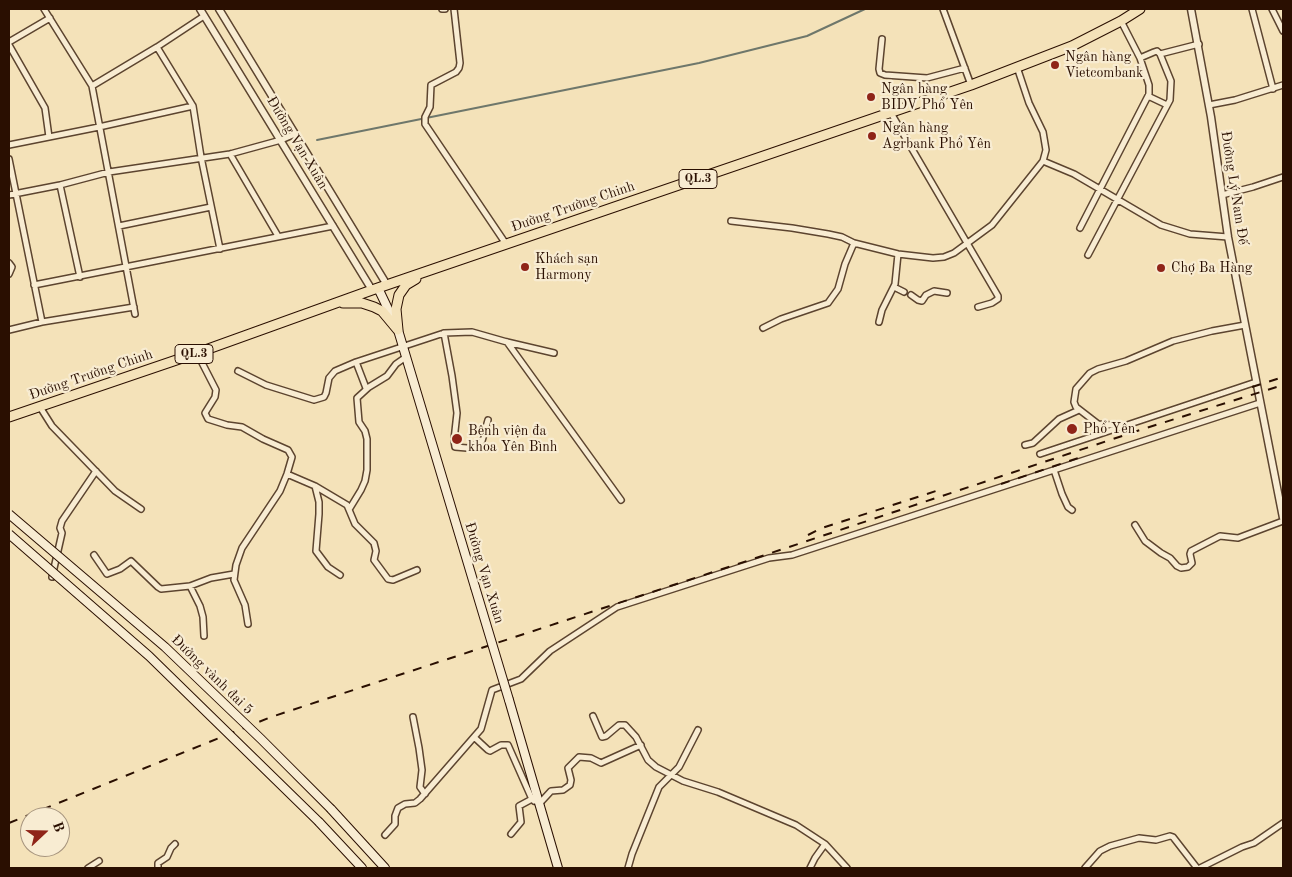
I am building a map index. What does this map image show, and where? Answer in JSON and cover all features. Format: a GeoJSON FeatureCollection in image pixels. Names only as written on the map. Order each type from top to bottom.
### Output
{"type":"FeatureCollection","features":[{"type":"Feature","properties":{"kind":"highway","name":"Đường Trường Chinh"},"geometry":{"type":"LineString","coordinates":[[9,417],[197,353],[379,287],[971,86],[1017,66],[1072,46],[1140,9]]}},
{"type":"Feature","properties":{"kind":"highway"},"geometry":{"type":"LineString","coordinates":[[398,330],[396,309],[401,291],[412,281],[435,269]]}},
{"type":"Feature","properties":{"kind":"highway"},"geometry":{"type":"LineString","coordinates":[[335,303],[362,303],[374,307],[388,317],[398,330]]}},
{"type":"Feature","properties":{"kind":"main road","name":"Đường Vạn Xuân"},"geometry":{"type":"LineString","coordinates":[[379,287],[398,330],[509,700],[535,801],[558,868]]}},
{"type":"Feature","properties":{"kind":"main road","name":"Đường vành đai 5"},"geometry":{"type":"LineString","coordinates":[[9,514],[165,647],[331,809],[385,868]]}},
{"type":"Feature","properties":{"kind":"main road"},"geometry":{"type":"LineString","coordinates":[[9,534],[149,656],[319,822],[362,868]]}},
{"type":"Feature","properties":{"kind":"street"},"geometry":{"type":"LineString","coordinates":[[44,9],[92,86],[135,314]]}},
{"type":"Feature","properties":{"kind":"street","name":"Đường Vạn Xuân"},"geometry":{"type":"LineString","coordinates":[[200,9],[333,226],[379,287]]}},
{"type":"Feature","properties":{"kind":"street","name":"Đường Vạn Xuân"},"geometry":{"type":"LineString","coordinates":[[219,9],[295,134],[379,287]]}},
{"type":"Feature","properties":{"kind":"street"},"geometry":{"type":"LineString","coordinates":[[454,9],[460,62],[459,68],[456,72],[434,82],[431,86],[430,107],[425,119],[426,127],[506,244]]}},
{"type":"Feature","properties":{"kind":"street"},"geometry":{"type":"LineString","coordinates":[[944,9],[971,86]]}},
{"type":"Feature","properties":{"kind":"street","name":"Đường Lý Nam Đế"},"geometry":{"type":"LineString","coordinates":[[1191,9],[1209,105],[1228,237],[1260,403],[1280,485],[1283,519]]}},
{"type":"Feature","properties":{"kind":"street"},"geometry":{"type":"LineString","coordinates":[[1252,9],[1273,89]]}},
{"type":"Feature","properties":{"kind":"street"},"geometry":{"type":"LineString","coordinates":[[1272,9],[1283,31]]}},
{"type":"Feature","properties":{"kind":"street"},"geometry":{"type":"LineString","coordinates":[[92,86],[204,16]]}},
{"type":"Feature","properties":{"kind":"street"},"geometry":{"type":"LineString","coordinates":[[49,137],[45,108],[9,43],[50,18]]}},
{"type":"Feature","properties":{"kind":"street"},"geometry":{"type":"LineString","coordinates":[[1080,228],[1148,96],[1149,85],[1140,58],[1121,21]]}},
{"type":"Feature","properties":{"kind":"street"},"geometry":{"type":"LineString","coordinates":[[882,39],[879,69],[880,73],[885,75],[927,78],[965,68]]}},
{"type":"Feature","properties":{"kind":"street"},"geometry":{"type":"LineString","coordinates":[[1160,54],[1198,44]]}},
{"type":"Feature","properties":{"kind":"street"},"geometry":{"type":"LineString","coordinates":[[157,47],[193,106],[201,157],[220,249]]}},
{"type":"Feature","properties":{"kind":"street"},"geometry":{"type":"LineString","coordinates":[[1088,255],[1167,106],[1171,91],[1170,81],[1158,51],[1140,58]]}},
{"type":"Feature","properties":{"kind":"street"},"geometry":{"type":"LineString","coordinates":[[731,221],[819,232],[898,254],[933,258],[944,257],[954,253],[992,225],[1043,161],[1046,150],[1043,132],[1029,103],[1017,66]]}},
{"type":"Feature","properties":{"kind":"street"},"geometry":{"type":"LineString","coordinates":[[1209,105],[1235,100],[1283,85]]}},
{"type":"Feature","properties":{"kind":"street"},"geometry":{"type":"LineString","coordinates":[[1148,96],[1167,106]]}},
{"type":"Feature","properties":{"kind":"street"},"geometry":{"type":"LineString","coordinates":[[9,145],[193,106]]}},
{"type":"Feature","properties":{"kind":"street"},"geometry":{"type":"LineString","coordinates":[[891,113],[998,296],[998,299],[992,303],[978,307]]}},
{"type":"Feature","properties":{"kind":"street"},"geometry":{"type":"LineString","coordinates":[[12,194],[60,185],[109,172],[230,154],[295,134]]}},
{"type":"Feature","properties":{"kind":"street"},"geometry":{"type":"LineString","coordinates":[[230,154],[278,236]]}},
{"type":"Feature","properties":{"kind":"street"},"geometry":{"type":"LineString","coordinates":[[9,159],[12,194],[42,322]]}},
{"type":"Feature","properties":{"kind":"street"},"geometry":{"type":"LineString","coordinates":[[1043,161],[1074,174],[1161,225],[1190,234],[1228,237]]}},
{"type":"Feature","properties":{"kind":"street"},"geometry":{"type":"LineString","coordinates":[[1222,195],[1283,177]]}},
{"type":"Feature","properties":{"kind":"street"},"geometry":{"type":"LineString","coordinates":[[60,185],[80,276]]}},
{"type":"Feature","properties":{"kind":"street"},"geometry":{"type":"LineString","coordinates":[[119,226],[211,207]]}},
{"type":"Feature","properties":{"kind":"street"},"geometry":{"type":"LineString","coordinates":[[34,285],[333,226]]}},
{"type":"Feature","properties":{"kind":"street"},"geometry":{"type":"LineString","coordinates":[[764,328],[828,303],[838,289],[845,264],[854,243]]}},
{"type":"Feature","properties":{"kind":"street"},"geometry":{"type":"LineString","coordinates":[[879,322],[882,310],[894,287],[898,254]]}},
{"type":"Feature","properties":{"kind":"street"},"geometry":{"type":"LineString","coordinates":[[9,263],[12,267],[9,274]]}},
{"type":"Feature","properties":{"kind":"street"},"geometry":{"type":"LineString","coordinates":[[894,287],[904,292]]}},
{"type":"Feature","properties":{"kind":"street"},"geometry":{"type":"LineString","coordinates":[[910,296],[922,301],[926,295],[934,290],[947,293]]}},
{"type":"Feature","properties":{"kind":"street"},"geometry":{"type":"LineString","coordinates":[[9,330],[42,322],[134,308]]}},
{"type":"Feature","properties":{"kind":"street"},"geometry":{"type":"LineString","coordinates":[[1124,426],[1098,424],[1076,407],[1074,402],[1076,389],[1090,373],[1098,368],[1126,361],[1173,341],[1245,325]]}},
{"type":"Feature","properties":{"kind":"street"},"geometry":{"type":"LineString","coordinates":[[238,371],[266,385],[314,400],[324,397],[331,374],[356,362],[444,333],[472,332],[554,353]]}},
{"type":"Feature","properties":{"kind":"street"},"geometry":{"type":"LineString","coordinates":[[444,333],[457,413],[455,447],[467,448],[482,441],[488,420]]}},
{"type":"Feature","properties":{"kind":"street"},"geometry":{"type":"LineString","coordinates":[[508,342],[621,500]]}},
{"type":"Feature","properties":{"kind":"street"},"geometry":{"type":"LineString","coordinates":[[197,353],[216,390],[215,397],[206,410],[206,416],[214,421],[242,427],[288,450],[292,457],[280,490],[242,548],[234,574],[234,580],[245,605],[248,624]]}},
{"type":"Feature","properties":{"kind":"street"},"geometry":{"type":"LineString","coordinates":[[350,508],[362,490],[365,481],[367,439],[365,431],[359,422],[358,398],[366,388],[388,376],[396,364],[406,357]]}},
{"type":"Feature","properties":{"kind":"street"},"geometry":{"type":"LineString","coordinates":[[356,362],[366,388]]}},
{"type":"Feature","properties":{"kind":"street"},"geometry":{"type":"LineString","coordinates":[[1040,454],[1256,382]]}},
{"type":"Feature","properties":{"kind":"street"},"geometry":{"type":"LineString","coordinates":[[384,836],[395,824],[398,808],[418,801],[474,737],[483,724],[492,690],[521,679],[550,651],[618,607],[769,558],[792,555],[1260,403]]}},
{"type":"Feature","properties":{"kind":"street"},"geometry":{"type":"LineString","coordinates":[[40,407],[52,426],[115,491],[141,509]]}},
{"type":"Feature","properties":{"kind":"street"},"geometry":{"type":"LineString","coordinates":[[1025,444],[1033,443],[1059,419],[1079,410]]}},
{"type":"Feature","properties":{"kind":"street"},"geometry":{"type":"LineString","coordinates":[[1054,470],[1068,507],[1072,510]]}},
{"type":"Feature","properties":{"kind":"street"},"geometry":{"type":"LineString","coordinates":[[52,577],[62,533],[60,528],[62,521],[96,471]]}},
{"type":"Feature","properties":{"kind":"street"},"geometry":{"type":"LineString","coordinates":[[287,474],[316,486],[350,508],[355,524],[376,548],[374,560],[388,579],[393,580],[417,570]]}},
{"type":"Feature","properties":{"kind":"street"},"geometry":{"type":"LineString","coordinates":[[316,486],[319,502],[316,551],[328,567],[340,576]]}},
{"type":"Feature","properties":{"kind":"street"},"geometry":{"type":"LineString","coordinates":[[1135,525],[1146,541],[1181,568],[1188,567],[1192,563],[1191,551],[1220,536],[1238,538],[1283,519]]}},
{"type":"Feature","properties":{"kind":"street"},"geometry":{"type":"LineString","coordinates":[[94,554],[107,574],[120,569],[131,561],[158,587],[164,589],[190,586],[211,578],[234,574]]}},
{"type":"Feature","properties":{"kind":"street"},"geometry":{"type":"LineString","coordinates":[[190,586],[200,606],[203,617],[204,636]]}},
{"type":"Feature","properties":{"kind":"street"},"geometry":{"type":"LineString","coordinates":[[593,716],[602,737],[623,724],[636,737],[652,764],[671,775],[796,825],[825,844],[847,868]]}},
{"type":"Feature","properties":{"kind":"street"},"geometry":{"type":"LineString","coordinates":[[413,717],[420,748],[422,770],[420,787],[425,794]]}},
{"type":"Feature","properties":{"kind":"street"},"geometry":{"type":"LineString","coordinates":[[628,868],[659,788],[679,767],[698,730]]}},
{"type":"Feature","properties":{"kind":"street"},"geometry":{"type":"LineString","coordinates":[[474,737],[490,751],[506,744],[508,745],[535,801]]}},
{"type":"Feature","properties":{"kind":"street"},"geometry":{"type":"LineString","coordinates":[[511,834],[520,822],[519,806],[535,801],[551,791],[563,790],[570,785],[572,780],[568,768],[579,757],[591,758],[601,763],[641,745]]}},
{"type":"Feature","properties":{"kind":"street"},"geometry":{"type":"LineString","coordinates":[[1084,868],[1100,851],[1110,846],[1139,838],[1156,840],[1170,836],[1173,837],[1199,868],[1242,847],[1254,844],[1283,823]]}},
{"type":"Feature","properties":{"kind":"street"},"geometry":{"type":"LineString","coordinates":[[158,868],[158,862],[167,857],[170,848],[174,844]]}},
{"type":"Feature","properties":{"kind":"street"},"geometry":{"type":"LineString","coordinates":[[810,868],[825,844]]}},
{"type":"Feature","properties":{"kind":"street"},"geometry":{"type":"LineString","coordinates":[[88,868],[99,861]]}},
{"type":"Feature","properties":{"kind":"waterway"},"geometry":{"type":"LineString","coordinates":[[317,140],[699,63],[807,36],[865,9]]}},
{"type":"Feature","properties":{"kind":"railway"},"geometry":{"type":"LineString","coordinates":[[1252,387],[1283,377]]}},
{"type":"Feature","properties":{"kind":"railway"},"geometry":{"type":"LineString","coordinates":[[9,823],[271,717],[1143,429],[1283,385]]}},
{"type":"Feature","properties":{"kind":"railway"},"geometry":{"type":"LineString","coordinates":[[1001,484],[1081,457]]}},
{"type":"Feature","properties":{"kind":"railway"},"geometry":{"type":"LineString","coordinates":[[808,535],[822,528],[936,491]]}},
{"type":"Feature","properties":{"kind":"place","name":"Ngân hàng Vietcombank"},"geometry":{"type":"Point","coordinates":[1055,65]}},
{"type":"Feature","properties":{"kind":"place","name":"Ngân hàng BIDV Phổ Yên"},"geometry":{"type":"Point","coordinates":[871,97]}},
{"type":"Feature","properties":{"kind":"place","name":"Ngân hàng Agrbank Phổ Yên"},"geometry":{"type":"Point","coordinates":[872,136]}},
{"type":"Feature","properties":{"kind":"place","name":"Khách sạn Harmony"},"geometry":{"type":"Point","coordinates":[525,267]}},
{"type":"Feature","properties":{"kind":"place","name":"Chợ Ba Hàng"},"geometry":{"type":"Point","coordinates":[1161,268]}},
{"type":"Feature","properties":{"kind":"place","name":"Phổ Yên"},"geometry":{"type":"Point","coordinates":[1072,429]}},
{"type":"Feature","properties":{"kind":"place","name":"Bệnh viện đa khoa Yên Bình"},"geometry":{"type":"Point","coordinates":[457,439]}}]}
